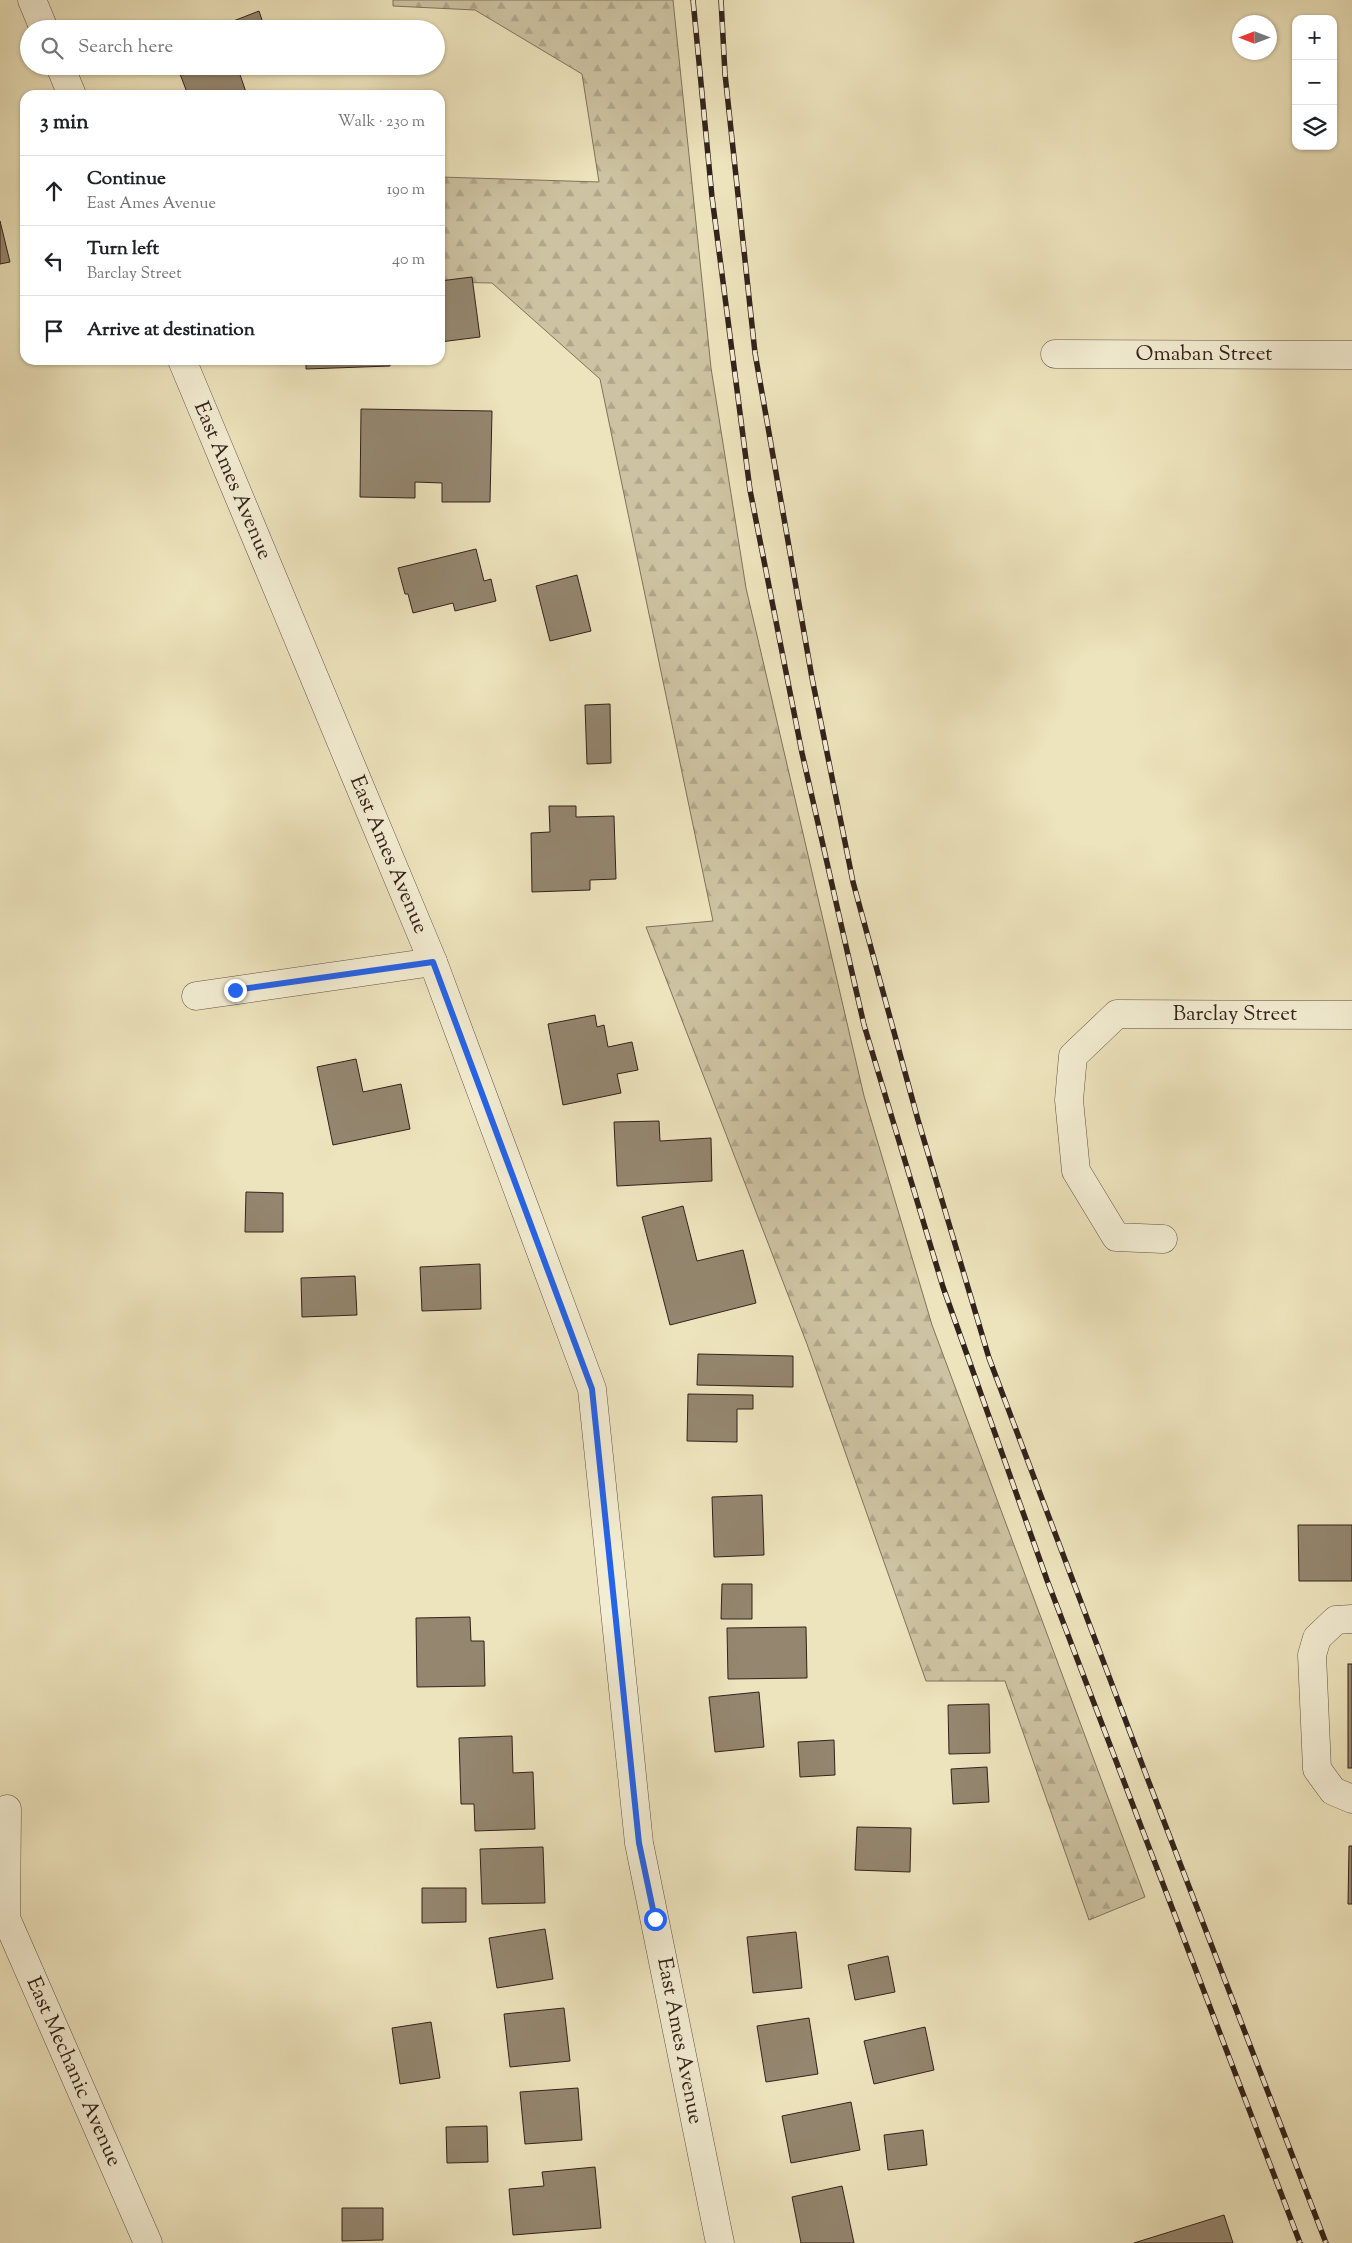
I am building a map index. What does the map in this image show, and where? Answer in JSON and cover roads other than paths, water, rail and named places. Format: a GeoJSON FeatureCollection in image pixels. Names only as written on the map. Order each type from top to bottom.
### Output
{"type":"FeatureCollection","features":[{"type":"Feature","properties":{"kind":"street"},"geometry":{"type":"LineString","coordinates":[[32,0],[40,20]]}},
{"type":"Feature","properties":{"kind":"street"},"geometry":{"type":"LineString","coordinates":[[64,75],[70,90]]}},
{"type":"Feature","properties":{"kind":"street","name":"Omaban Street"},"geometry":{"type":"LineString","coordinates":[[1055,354],[1352,355]]}},
{"type":"Feature","properties":{"kind":"street","name":"East Ames Avenue"},"geometry":{"type":"LineString","coordinates":[[184,365],[433,962],[592,1389],[639,1843],[720,2243]]}},
{"type":"Feature","properties":{"kind":"street"},"geometry":{"type":"LineString","coordinates":[[196,996],[433,962]]}},
{"type":"Feature","properties":{"kind":"street","name":"Barclay Street"},"geometry":{"type":"LineString","coordinates":[[1163,1239],[1116,1237],[1076,1171],[1069,1100],[1073,1056],[1118,1014],[1352,1016]]}},
{"type":"Feature","properties":{"kind":"street"},"geometry":{"type":"LineString","coordinates":[[1352,1619],[1336,1620],[1317,1638],[1312,1655],[1317,1770],[1333,1791],[1352,1799]]}},
{"type":"Feature","properties":{"kind":"street","name":"East Mechanic Avenue"},"geometry":{"type":"LineString","coordinates":[[7,1809],[6,1918],[148,2243]]}},
{"type":"Feature","properties":{"kind":"railway"},"geometry":{"type":"LineString","coordinates":[[693,0],[712,197],[750,490],[802,753],[864,1025],[943,1287],[1047,1580],[1300,2243]]}},
{"type":"Feature","properties":{"kind":"railway"},"geometry":{"type":"LineString","coordinates":[[721,0],[725,74],[755,353],[812,678],[853,882],[918,1120],[989,1358],[1148,1780],[1326,2243]]}}]}
